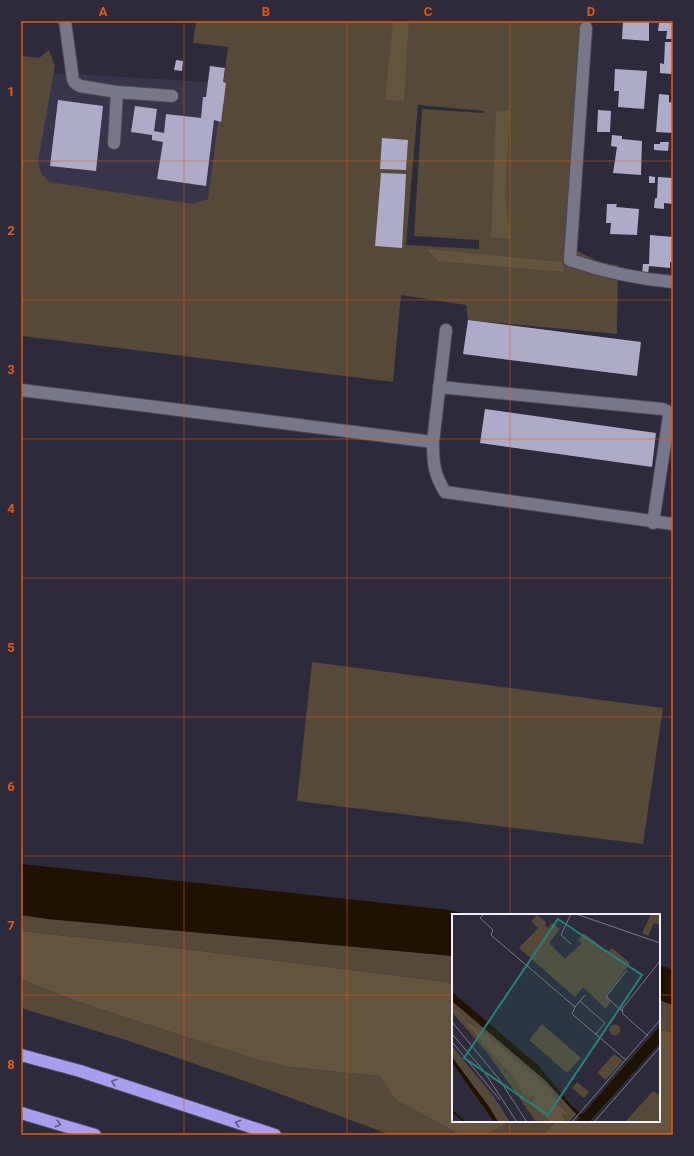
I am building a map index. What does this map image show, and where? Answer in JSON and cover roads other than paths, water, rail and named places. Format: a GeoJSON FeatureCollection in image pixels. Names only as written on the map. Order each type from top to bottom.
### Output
{"type":"FeatureCollection","features":[{"type":"Feature","properties":{"kind":"highway"},"geometry":{"type":"LineString","coordinates":[[21,1055],[80,1071],[275,1135]]}},
{"type":"Feature","properties":{"kind":"highway"},"geometry":{"type":"LineString","coordinates":[[21,1113],[95,1135]]}},
{"type":"Feature","properties":{"kind":"lane"},"geometry":{"type":"LineString","coordinates":[[66,21],[73,80],[75,84],[117,92],[172,96]]}},
{"type":"Feature","properties":{"kind":"lane"},"geometry":{"type":"LineString","coordinates":[[586,28],[570,260],[597,269],[645,280],[673,282]]}},
{"type":"Feature","properties":{"kind":"lane"},"geometry":{"type":"LineString","coordinates":[[114,143],[117,92]]}},
{"type":"Feature","properties":{"kind":"lane"},"geometry":{"type":"LineString","coordinates":[[446,330],[433,442],[433,460],[437,480],[445,492],[653,523],[673,524]]}},
{"type":"Feature","properties":{"kind":"lane"},"geometry":{"type":"LineString","coordinates":[[439,388],[662,409],[667,411],[669,416],[653,523]]}},
{"type":"Feature","properties":{"kind":"lane"},"geometry":{"type":"LineString","coordinates":[[21,390],[433,442]]}}]}
